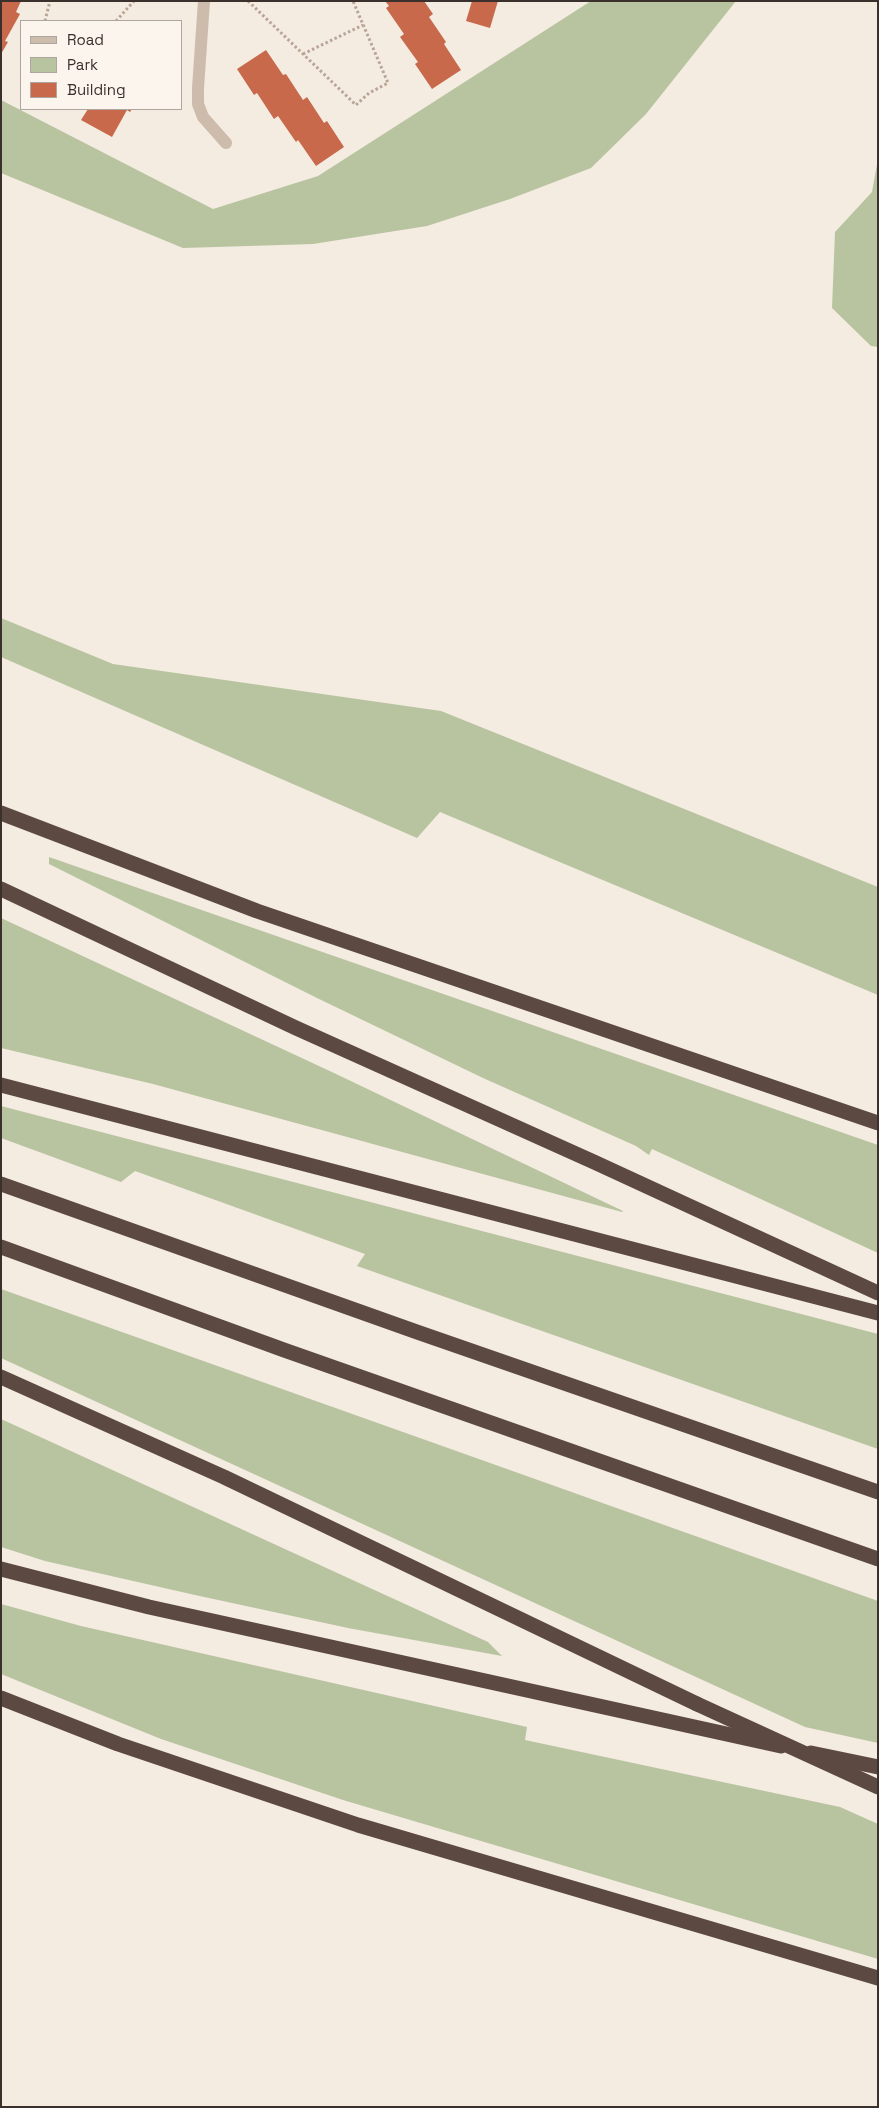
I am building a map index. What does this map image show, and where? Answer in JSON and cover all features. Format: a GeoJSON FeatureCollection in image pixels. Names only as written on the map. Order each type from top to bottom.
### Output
{"type":"FeatureCollection","features":[{"type":"Feature","properties":{"kind":"highway"},"geometry":{"type":"LineString","coordinates":[[1,814],[257,911],[878,1122]]}},
{"type":"Feature","properties":{"kind":"highway"},"geometry":{"type":"LineString","coordinates":[[1,889],[296,1028],[594,1162],[878,1293]]}},
{"type":"Feature","properties":{"kind":"highway"},"geometry":{"type":"LineString","coordinates":[[1,1085],[878,1313]]}},
{"type":"Feature","properties":{"kind":"highway"},"geometry":{"type":"LineString","coordinates":[[1,1184],[417,1332],[878,1492]]}},
{"type":"Feature","properties":{"kind":"highway"},"geometry":{"type":"LineString","coordinates":[[1,1247],[293,1353],[878,1559]]}},
{"type":"Feature","properties":{"kind":"highway"},"geometry":{"type":"LineString","coordinates":[[1,1377],[224,1477],[697,1704],[878,1787]]}},
{"type":"Feature","properties":{"kind":"highway"},"geometry":{"type":"LineString","coordinates":[[1,1568],[149,1607],[878,1768]]}},
{"type":"Feature","properties":{"kind":"highway"},"geometry":{"type":"LineString","coordinates":[[1,1698],[118,1744],[358,1825],[878,1978]]}},
{"type":"Feature","properties":{"kind":"lane"},"geometry":{"type":"LineString","coordinates":[[204,1],[198,104],[202,118],[226,143]]}},
{"type":"Feature","properties":{"kind":"path"},"geometry":{"type":"LineString","coordinates":[[44,20],[50,1]]}},
{"type":"Feature","properties":{"kind":"path"},"geometry":{"type":"LineString","coordinates":[[117,20],[134,1]]}},
{"type":"Feature","properties":{"kind":"path"},"geometry":{"type":"LineString","coordinates":[[248,1],[356,105],[370,93],[388,83],[353,1]]}},
{"type":"Feature","properties":{"kind":"path"},"geometry":{"type":"LineString","coordinates":[[303,54],[363,25]]}},
{"type":"Feature","properties":{"kind":"green space"},"geometry":{"type":"Polygon","coordinates":[[[591,1],[736,1],[646,114],[591,168],[510,199],[427,226],[313,244],[183,248],[1,173],[1,100],[213,209],[318,176],[591,1]]]}},
{"type":"Feature","properties":{"kind":"green space"},"geometry":{"type":"Polygon","coordinates":[[[878,159],[878,347],[871,346],[832,308],[835,232],[872,192],[878,159]]]}},
{"type":"Feature","properties":{"kind":"green space"},"geometry":{"type":"Polygon","coordinates":[[[1,618],[113,664],[441,711],[878,887],[878,995],[440,812],[417,838],[1,657],[1,618]]]}},
{"type":"Feature","properties":{"kind":"green space"},"geometry":{"type":"Polygon","coordinates":[[[49,857],[878,1145],[878,1253],[652,1149],[649,1155],[636,1146],[483,1078],[317,998],[49,864],[49,857]]]}},
{"type":"Feature","properties":{"kind":"green space"},"geometry":{"type":"Polygon","coordinates":[[[1,918],[334,1073],[623,1211],[153,1084],[1,1048],[1,918]]]}},
{"type":"Feature","properties":{"kind":"green space"},"geometry":{"type":"Polygon","coordinates":[[[1,1106],[878,1334],[878,1449],[357,1266],[365,1254],[135,1171],[121,1182],[1,1138],[1,1106]]]}},
{"type":"Feature","properties":{"kind":"green space"},"geometry":{"type":"Polygon","coordinates":[[[1,1289],[878,1601],[878,1743],[805,1727],[1,1358],[1,1289]]]}},
{"type":"Feature","properties":{"kind":"green space"},"geometry":{"type":"Polygon","coordinates":[[[1,1419],[488,1642],[502,1656],[348,1628],[195,1595],[45,1561],[1,1547],[1,1419]]]}},
{"type":"Feature","properties":{"kind":"green space"},"geometry":{"type":"Polygon","coordinates":[[[1,1604],[81,1626],[527,1727],[525,1740],[840,1807],[878,1824],[878,1959],[343,1800],[161,1739],[1,1674],[1,1604]]]}},
{"type":"Feature","properties":{"kind":"building"},"geometry":{"type":"Polygon","coordinates":[[[1,1],[21,1],[16,12],[20,14],[5,41],[8,42],[1,54],[1,1]]]}},
{"type":"Feature","properties":{"kind":"building"},"geometry":{"type":"Polygon","coordinates":[[[385,1],[424,1],[433,14],[429,17],[446,42],[444,44],[461,70],[432,89],[415,64],[418,62],[400,37],[404,34],[386,8],[389,6],[385,1]]]}},
{"type":"Feature","properties":{"kind":"building"},"geometry":{"type":"Polygon","coordinates":[[[472,1],[498,1],[490,28],[466,21],[472,1]]]}},
{"type":"Feature","properties":{"kind":"building"},"geometry":{"type":"Polygon","coordinates":[[[266,50],[283,75],[286,74],[303,100],[307,97],[324,123],[327,121],[344,147],[316,166],[278,116],[274,119],[257,93],[254,95],[237,69],[266,50]]]}},
{"type":"Feature","properties":{"kind":"building"},"geometry":{"type":"Polygon","coordinates":[[[87,110],[127,110],[112,137],[81,120],[87,110]]]}}]}
